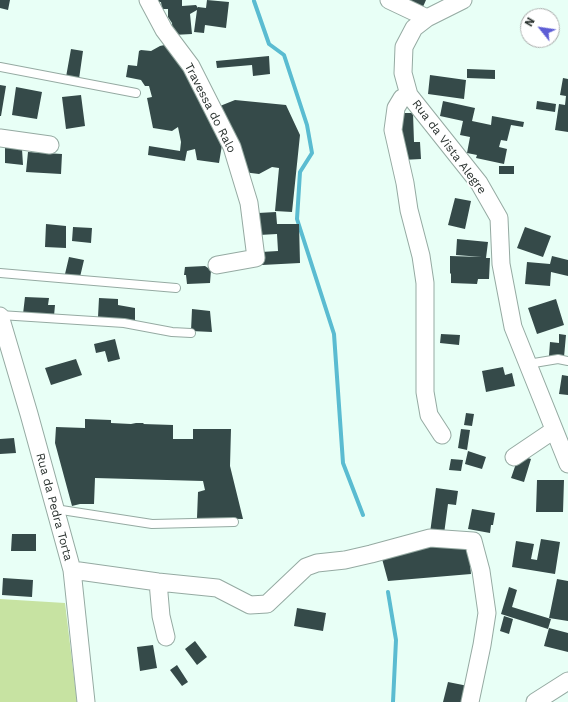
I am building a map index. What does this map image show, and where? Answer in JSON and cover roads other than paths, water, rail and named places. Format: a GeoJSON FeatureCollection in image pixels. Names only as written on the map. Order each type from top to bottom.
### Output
{"type":"FeatureCollection","features":[{"type":"Feature","properties":{"kind":"street","name":"Travessa do Ralo"},"geometry":{"type":"LineString","coordinates":[[148,0],[164,30],[191,66],[232,147],[249,203],[256,258],[218,265]]}},
{"type":"Feature","properties":{"kind":"street"},"geometry":{"type":"LineString","coordinates":[[389,0],[427,18]]}},
{"type":"Feature","properties":{"kind":"street","name":"Rua da Vista Alegre"},"geometry":{"type":"LineString","coordinates":[[460,1],[427,18],[414,28],[404,46],[403,73],[409,95],[479,182],[499,218],[501,264],[513,327],[568,464]]}},
{"type":"Feature","properties":{"kind":"street"},"geometry":{"type":"LineString","coordinates":[[409,95],[402,98],[396,108],[393,130],[405,183],[409,210],[421,256],[425,283],[425,392],[429,415],[442,435]]}},
{"type":"Feature","properties":{"kind":"street"},"geometry":{"type":"LineString","coordinates":[[0,138],[50,145]]}},
{"type":"Feature","properties":{"kind":"street","name":"Rua da Pedra Torta"},"geometry":{"type":"LineString","coordinates":[[0,315],[72,570],[86,702]]}},
{"type":"Feature","properties":{"kind":"street"},"geometry":{"type":"LineString","coordinates":[[514,457],[554,430]]}},
{"type":"Feature","properties":{"kind":"street"},"geometry":{"type":"LineString","coordinates":[[72,570],[158,582],[218,588],[250,605],[266,604],[306,567],[317,563],[345,560],[430,538],[473,541],[481,570],[487,612],[482,645],[470,702]]}},
{"type":"Feature","properties":{"kind":"street"},"geometry":{"type":"LineString","coordinates":[[158,582],[161,616],[166,637]]}},
{"type":"Feature","properties":{"kind":"street"},"geometry":{"type":"LineString","coordinates":[[535,702],[568,681]]}},
{"type":"Feature","properties":{"kind":"lane"},"geometry":{"type":"LineString","coordinates":[[0,68],[136,92]]}},
{"type":"Feature","properties":{"kind":"lane"},"geometry":{"type":"LineString","coordinates":[[0,273],[176,288]]}},
{"type":"Feature","properties":{"kind":"lane"},"geometry":{"type":"LineString","coordinates":[[0,315],[124,323],[172,332],[191,333]]}},
{"type":"Feature","properties":{"kind":"lane"},"geometry":{"type":"LineString","coordinates":[[528,364],[558,359],[568,361]]}},
{"type":"Feature","properties":{"kind":"lane"},"geometry":{"type":"LineString","coordinates":[[55,509],[152,524],[234,522]]}},
{"type":"Feature","properties":{"kind":"waterway"},"geometry":{"type":"LineString","coordinates":[[254,1],[269,44],[284,55],[307,125],[312,153],[300,172],[297,219],[334,334],[343,463],[363,515]]}},
{"type":"Feature","properties":{"kind":"waterway"},"geometry":{"type":"LineString","coordinates":[[388,592],[396,640],[393,702]]}}]}
